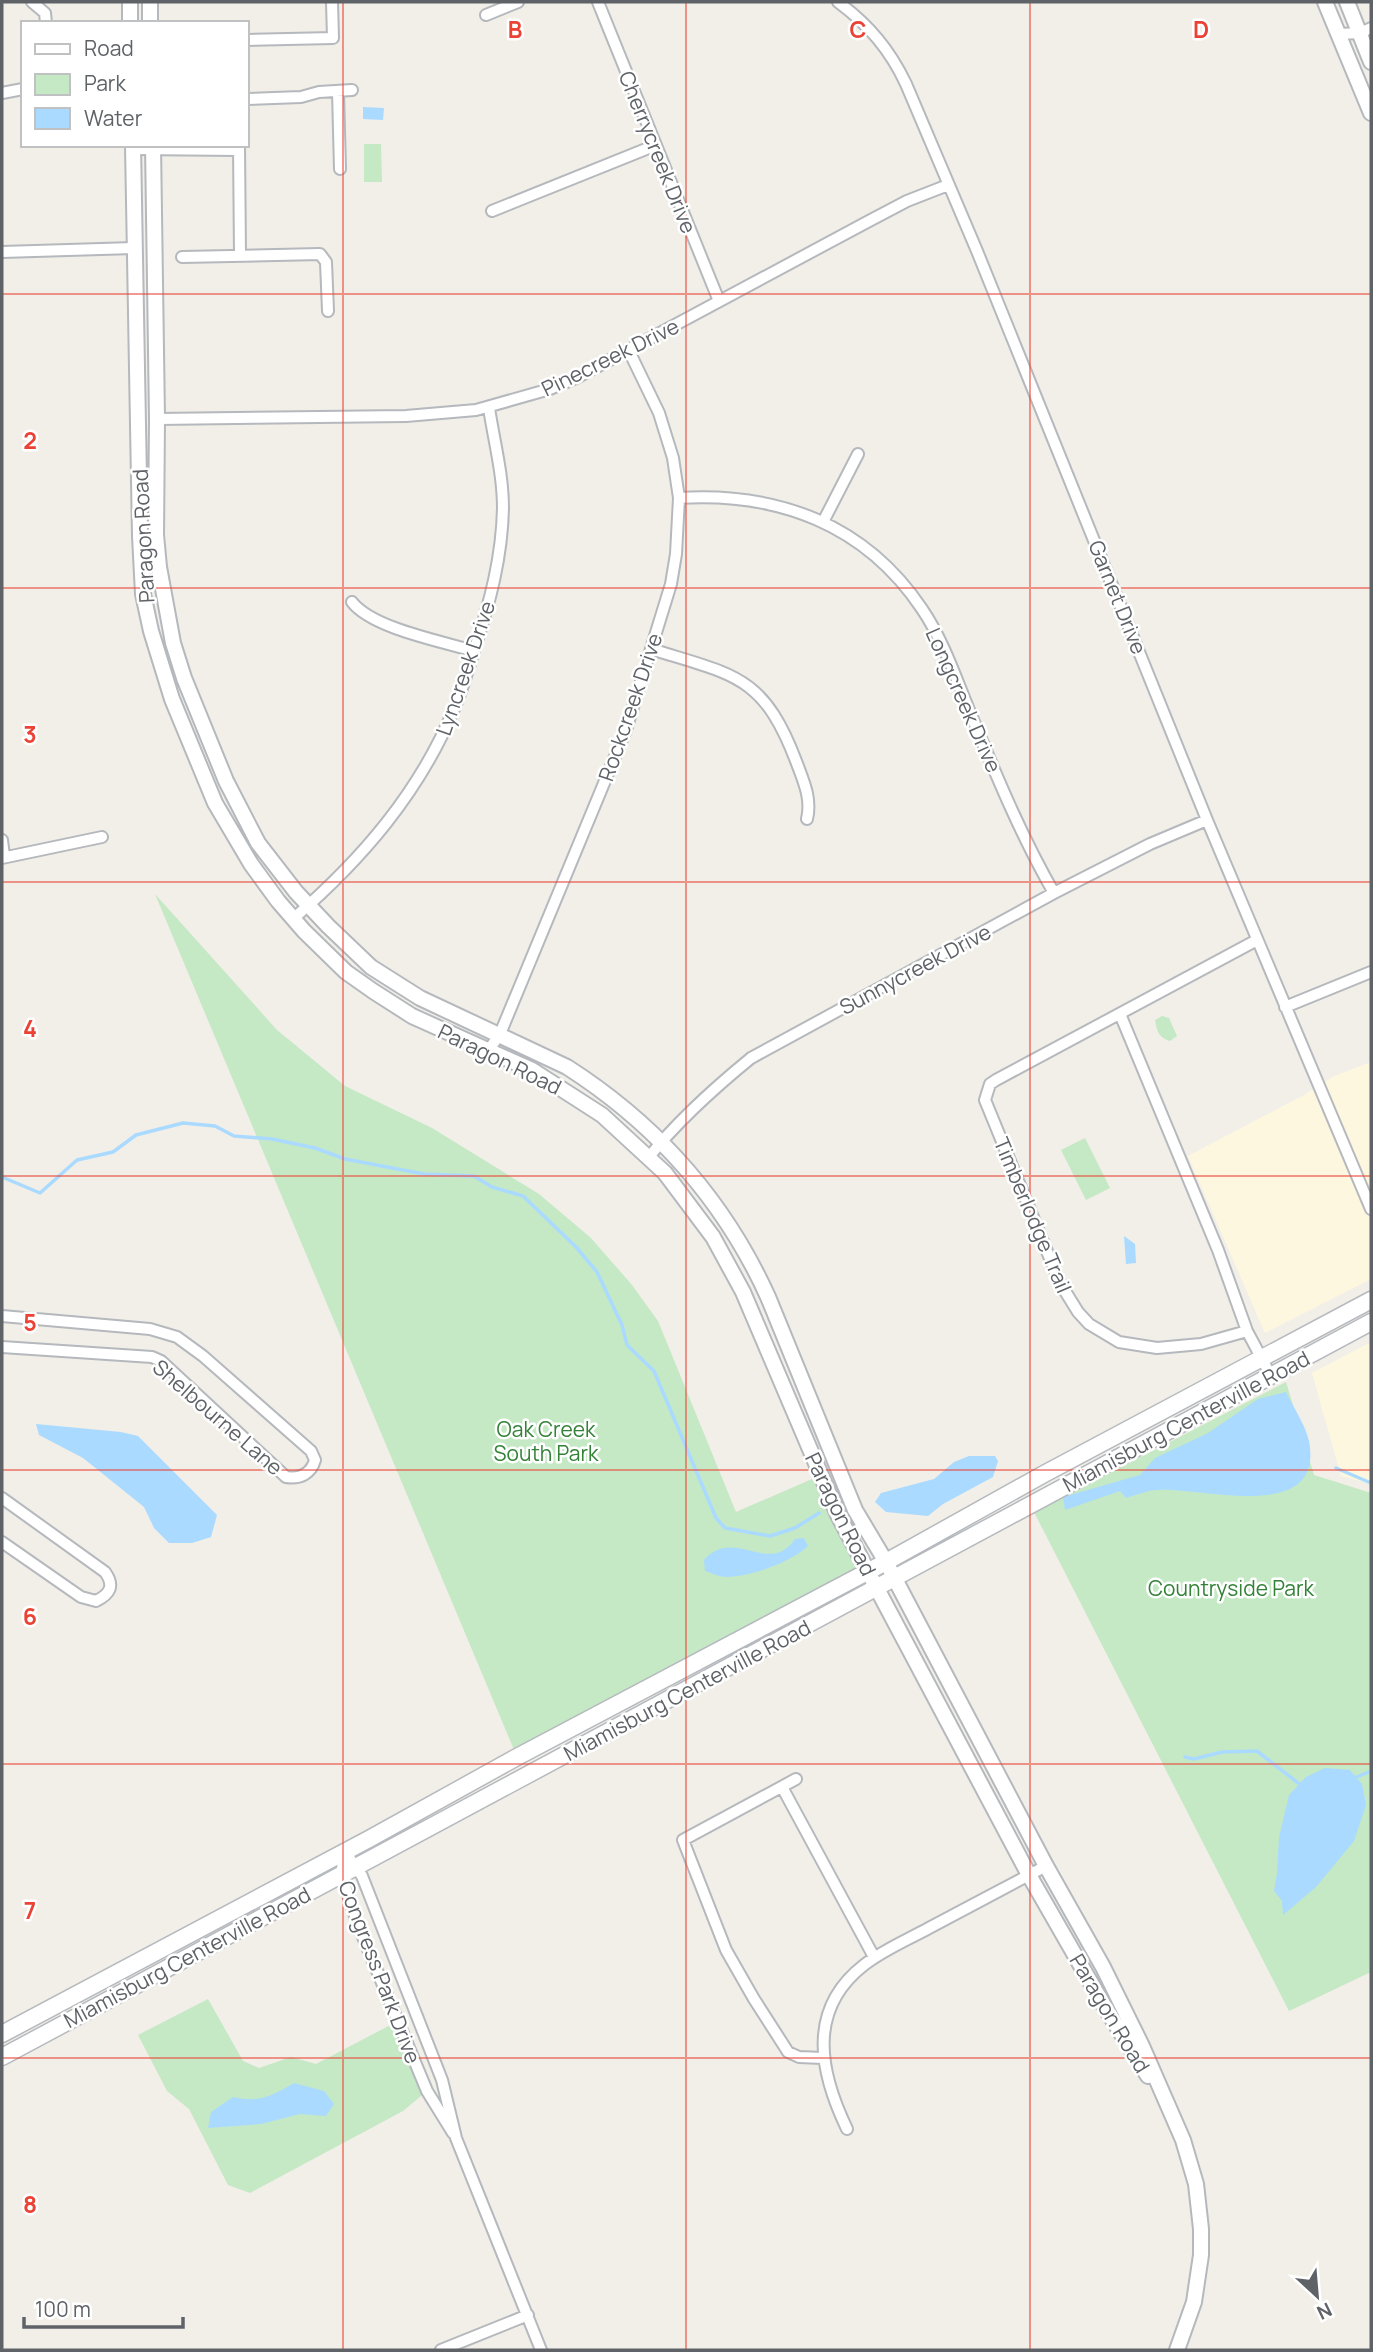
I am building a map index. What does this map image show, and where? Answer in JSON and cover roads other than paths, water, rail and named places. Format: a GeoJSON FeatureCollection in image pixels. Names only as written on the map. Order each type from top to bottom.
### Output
{"type":"FeatureCollection","features":[{"type":"Feature","properties":{"kind":"main road","name":"Miamisburg Centerville Road"},"geometry":{"type":"LineString","coordinates":[[2,2034],[1371,1300]]}},
{"type":"Feature","properties":{"kind":"main road","name":"Miamisburg Centerville Road"},"geometry":{"type":"LineString","coordinates":[[2,2057],[1371,1322]]}},
{"type":"Feature","properties":{"kind":"main road"},"geometry":{"type":"LineString","coordinates":[[1087,1451],[1097,1469]]}},
{"type":"Feature","properties":{"kind":"main road"},"geometry":{"type":"LineString","coordinates":[[655,1685],[664,1702]]}},
{"type":"Feature","properties":{"kind":"main road"},"geometry":{"type":"LineString","coordinates":[[170,1946],[178,1962]]}},
{"type":"Feature","properties":{"kind":"street"},"geometry":{"type":"LineString","coordinates":[[32,2],[45,13],[46,21]]}},
{"type":"Feature","properties":{"kind":"street"},"geometry":{"type":"LineString","coordinates":[[130,2],[130,21]]}},
{"type":"Feature","properties":{"kind":"street"},"geometry":{"type":"LineString","coordinates":[[150,2],[150,21]]}},
{"type":"Feature","properties":{"kind":"street"},"geometry":{"type":"LineString","coordinates":[[248,40],[334,38],[332,2]]}},
{"type":"Feature","properties":{"kind":"street"},"geometry":{"type":"LineString","coordinates":[[486,15],[518,2]]}},
{"type":"Feature","properties":{"kind":"street","name":"Cherrycreek Drive"},"geometry":{"type":"LineString","coordinates":[[598,2],[719,301]]}},
{"type":"Feature","properties":{"kind":"street","name":"Garnet Drive"},"geometry":{"type":"LineString","coordinates":[[838,2],[875,33],[898,66],[1207,820],[1371,1209]]}},
{"type":"Feature","properties":{"kind":"street"},"geometry":{"type":"LineString","coordinates":[[1325,2],[1371,113]]}},
{"type":"Feature","properties":{"kind":"street"},"geometry":{"type":"LineString","coordinates":[[1347,2],[1365,31],[1371,62]]}},
{"type":"Feature","properties":{"kind":"street"},"geometry":{"type":"LineString","coordinates":[[1339,34],[1365,31]]}},
{"type":"Feature","properties":{"kind":"street"},"geometry":{"type":"LineString","coordinates":[[2,93],[21,89]]}},
{"type":"Feature","properties":{"kind":"street"},"geometry":{"type":"LineString","coordinates":[[248,99],[301,97],[319,92],[352,90]]}},
{"type":"Feature","properties":{"kind":"street"},"geometry":{"type":"LineString","coordinates":[[338,91],[340,169]]}},
{"type":"Feature","properties":{"kind":"street"},"geometry":{"type":"LineString","coordinates":[[492,211],[656,145]]}},
{"type":"Feature","properties":{"kind":"street"},"geometry":{"type":"LineString","coordinates":[[133,147],[239,148],[240,255]]}},
{"type":"Feature","properties":{"kind":"street","name":"Paragon Road"},"geometry":{"type":"LineString","coordinates":[[133,147],[143,594],[159,663],[215,803],[251,864],[293,918],[346,972],[412,1016],[532,1070],[602,1115],[664,1173],[707,1229],[743,1292],[825,1489],[868,1571],[1029,1875],[1123,2038],[1172,2113]]}},
{"type":"Feature","properties":{"kind":"street","name":"Paragon Road"},"geometry":{"type":"LineString","coordinates":[[153,148],[156,535],[159,567],[173,643],[184,678],[242,813],[258,843],[296,892],[345,942],[394,983],[466,1021],[500,1034],[567,1067],[588,1081],[662,1141],[693,1177],[738,1239],[755,1268],[850,1499],[1095,1953],[1172,2113],[1190,2162],[1201,2229],[1200,2266],[1194,2302],[1177,2350]]}},
{"type":"Feature","properties":{"kind":"street","name":"Pinecreek Drive"},"geometry":{"type":"LineString","coordinates":[[157,419],[406,416],[489,408],[550,389],[629,351],[907,201],[948,185]]}},
{"type":"Feature","properties":{"kind":"street"},"geometry":{"type":"LineString","coordinates":[[2,252],[134,248]]}},
{"type":"Feature","properties":{"kind":"street"},"geometry":{"type":"LineString","coordinates":[[182,257],[320,254],[326,262],[328,310]]}},
{"type":"Feature","properties":{"kind":"street","name":"Rockcreek Drive"},"geometry":{"type":"LineString","coordinates":[[488,1051],[500,1034],[626,730],[677,554],[679,498],[667,435],[629,351]]}},
{"type":"Feature","properties":{"kind":"street","name":"Lyncreek Drive"},"geometry":{"type":"LineString","coordinates":[[293,918],[364,851],[407,797],[428,765],[451,718],[495,579],[502,533],[502,481],[489,408]]}},
{"type":"Feature","properties":{"kind":"street"},"geometry":{"type":"LineString","coordinates":[[823,523],[858,454]]}},
{"type":"Feature","properties":{"kind":"street","name":"Longcreek Drive"},"geometry":{"type":"LineString","coordinates":[[679,498],[710,496],[757,500],[823,523],[855,541],[908,590],[945,650],[1020,831],[1054,893]]}},
{"type":"Feature","properties":{"kind":"street"},"geometry":{"type":"LineString","coordinates":[[352,602],[374,621],[474,652]]}},
{"type":"Feature","properties":{"kind":"street"},"geometry":{"type":"LineString","coordinates":[[651,649],[724,672],[744,682],[761,696],[780,723],[790,747],[809,799],[807,819]]}},
{"type":"Feature","properties":{"kind":"street","name":"Sunnycreek Drive"},"geometry":{"type":"LineString","coordinates":[[649,1157],[732,1073],[751,1058],[1054,893],[1150,844],[1207,820]]}},
{"type":"Feature","properties":{"kind":"street"},"geometry":{"type":"LineString","coordinates":[[2,840],[3,857],[102,837]]}},
{"type":"Feature","properties":{"kind":"street","name":"Timberlodge Trail"},"geometry":{"type":"LineString","coordinates":[[1247,1331],[1201,1344],[1157,1348],[1119,1342],[1089,1324],[1068,1298],[1060,1283],[986,1106],[986,1092],[996,1080],[1257,940]]}},
{"type":"Feature","properties":{"kind":"street"},"geometry":{"type":"LineString","coordinates":[[1285,1007],[1371,972]]}},
{"type":"Feature","properties":{"kind":"street"},"geometry":{"type":"LineString","coordinates":[[1120,1014],[1218,1250],[1247,1331],[1271,1376]]}},
{"type":"Feature","properties":{"kind":"street","name":"Shelbourne Lane"},"geometry":{"type":"LineString","coordinates":[[2,1316],[150,1329],[177,1337],[203,1356],[310,1451],[315,1460],[313,1468],[296,1479],[286,1477],[161,1361],[152,1357],[2,1347]]}},
{"type":"Feature","properties":{"kind":"street"},"geometry":{"type":"LineString","coordinates":[[2,1498],[106,1572],[111,1580],[110,1590],[105,1597],[96,1601],[81,1597],[2,1542]]}},
{"type":"Feature","properties":{"kind":"street"},"geometry":{"type":"LineString","coordinates":[[796,1779],[683,1840],[726,1950],[774,2031],[793,2055],[823,2058]]}},
{"type":"Feature","properties":{"kind":"street"},"geometry":{"type":"LineString","coordinates":[[782,1787],[874,1957]]}},
{"type":"Feature","properties":{"kind":"street","name":"Congress Park Drive"},"geometry":{"type":"LineString","coordinates":[[345,1852],[356,1866],[442,2080],[456,2138],[541,2350]]}},
{"type":"Feature","properties":{"kind":"street","name":"Congress Park Drive"},"geometry":{"type":"LineString","coordinates":[[345,1852],[341,1874],[358,1926],[427,2091],[456,2138]]}},
{"type":"Feature","properties":{"kind":"street"},"geometry":{"type":"LineString","coordinates":[[847,2129],[828,2083],[823,2058],[825,2026],[832,2007],[848,1980],[874,1957],[1046,1866]]}},
{"type":"Feature","properties":{"kind":"street"},"geometry":{"type":"LineString","coordinates":[[1078,1962],[1095,1953]]}},
{"type":"Feature","properties":{"kind":"street"},"geometry":{"type":"LineString","coordinates":[[441,2350],[528,2315]]}},
{"type":"Feature","properties":{"kind":"water"},"geometry":{"type":"Polygon","coordinates":[[[363,107],[384,108],[383,120],[363,119],[363,107]]]}},
{"type":"Feature","properties":{"kind":"water"},"geometry":{"type":"Polygon","coordinates":[[[1124,1236],[1135,1244],[1136,1263],[1126,1264],[1124,1236]]]}},
{"type":"Feature","properties":{"kind":"water"},"geometry":{"type":"Polygon","coordinates":[[[1286,1392],[1309,1441],[1309,1467],[1298,1484],[1280,1493],[1256,1496],[1158,1490],[1126,1498],[1120,1491],[1065,1510],[1063,1497],[1140,1475],[1155,1458],[1208,1433],[1258,1399],[1286,1392]]]}},
{"type":"Feature","properties":{"kind":"water"},"geometry":{"type":"Polygon","coordinates":[[[36,1424],[138,1436],[217,1515],[211,1537],[192,1543],[169,1543],[154,1528],[144,1507],[83,1458],[39,1435],[36,1424]]]}},
{"type":"Feature","properties":{"kind":"water"},"geometry":{"type":"Polygon","coordinates":[[[969,1456],[995,1456],[998,1461],[993,1477],[943,1504],[928,1516],[886,1512],[875,1502],[881,1493],[934,1479],[954,1462],[969,1456]]]}},
{"type":"Feature","properties":{"kind":"water"},"geometry":{"type":"Polygon","coordinates":[[[804,1538],[808,1546],[801,1552],[758,1571],[726,1577],[705,1571],[704,1560],[716,1551],[740,1548],[774,1554],[785,1549],[795,1539],[804,1538]]]}},
{"type":"Feature","properties":{"kind":"water"},"geometry":{"type":"Polygon","coordinates":[[[1325,1768],[1350,1770],[1362,1784],[1366,1805],[1354,1841],[1316,1887],[1283,1915],[1282,1901],[1274,1891],[1279,1837],[1289,1795],[1306,1777],[1325,1768]]]}},
{"type":"Feature","properties":{"kind":"water"},"geometry":{"type":"Polygon","coordinates":[[[294,2083],[324,2091],[334,2104],[326,2116],[300,2114],[261,2124],[208,2128],[211,2112],[233,2097],[265,2097],[294,2083]]]}},
{"type":"Feature","properties":{"kind":"waterway"},"geometry":{"type":"LineString","coordinates":[[2,1177],[40,1193],[77,1160],[113,1152],[136,1135],[183,1123],[215,1126],[234,1136],[272,1139],[315,1148],[345,1159],[424,1174],[474,1176],[492,1187],[523,1196],[576,1247],[597,1272],[622,1325],[627,1345],[654,1371],[716,1518],[725,1528],[770,1536],[795,1528],[819,1513]]}},
{"type":"Feature","properties":{"kind":"waterway"},"geometry":{"type":"LineString","coordinates":[[1336,1468],[1371,1483]]}},
{"type":"Feature","properties":{"kind":"waterway"},"geometry":{"type":"LineString","coordinates":[[1185,1757],[1194,1759],[1222,1752],[1257,1751],[1302,1786]]}},
{"type":"Feature","properties":{"kind":"waterway"},"geometry":{"type":"LineString","coordinates":[[1354,1778],[1371,1771]]}},
{"type":"Feature","properties":{"kind":"park label","name":"Oak Creek South Park"},"geometry":{"type":"Point","coordinates":[546,1441]}},
{"type":"Feature","properties":{"kind":"park label","name":"Countryside Park"},"geometry":{"type":"Point","coordinates":[1231,1588]}}]}
